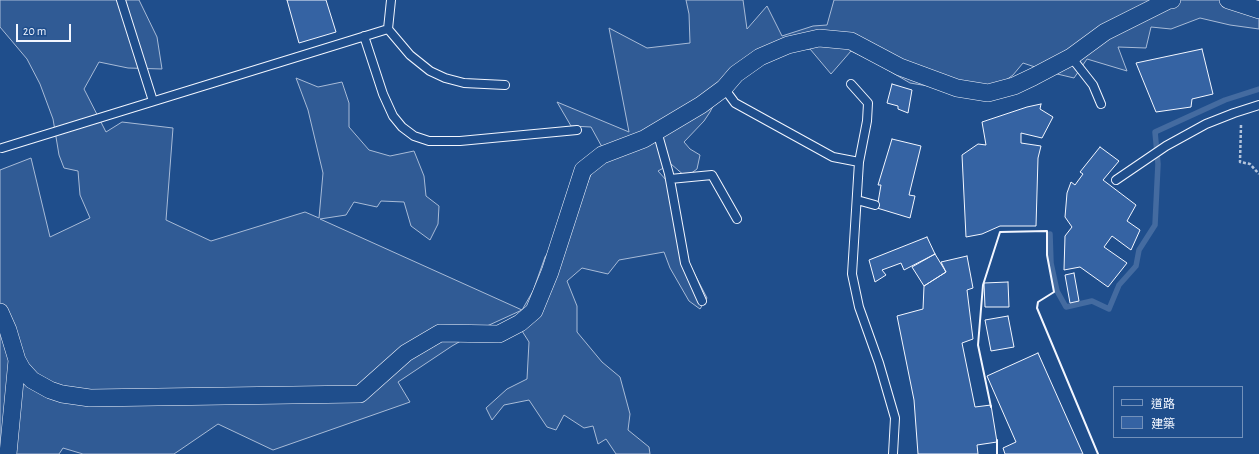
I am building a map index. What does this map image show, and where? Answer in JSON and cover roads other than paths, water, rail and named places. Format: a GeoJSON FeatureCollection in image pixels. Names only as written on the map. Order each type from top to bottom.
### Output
{"type":"FeatureCollection","features":[{"type":"Feature","properties":{"kind":"street"},"geometry":{"type":"LineString","coordinates":[[0,312],[8,330],[17,360],[22,369],[32,380],[44,387],[62,394],[90,398],[360,394],[406,353],[440,333],[499,334],[520,323],[534,311],[550,272],[583,170],[602,155],[644,139],[701,106],[724,88],[736,74],[760,56],[788,45],[820,38],[851,41],[900,68],[957,88],[988,93],[1014,86],[1071,57],[1105,32],[1172,0]]}},
{"type":"Feature","properties":{"kind":"street"},"geometry":{"type":"LineString","coordinates":[[1228,0],[1259,10]]}},
{"type":"Feature","properties":{"kind":"street"},"geometry":{"type":"LineString","coordinates":[[8,454],[17,360]]}},
{"type":"Feature","properties":{"kind":"lane"},"geometry":{"type":"LineString","coordinates":[[121,0],[153,101]]}},
{"type":"Feature","properties":{"kind":"lane"},"geometry":{"type":"LineString","coordinates":[[391,0],[388,29],[410,55],[430,71],[445,78],[464,83],[504,85]]}},
{"type":"Feature","properties":{"kind":"lane"},"geometry":{"type":"LineString","coordinates":[[2,148],[388,29]]}},
{"type":"Feature","properties":{"kind":"lane"},"geometry":{"type":"LineString","coordinates":[[364,36],[383,94],[393,116],[402,127],[414,136],[429,141],[460,141],[577,130]]}},
{"type":"Feature","properties":{"kind":"lane"},"geometry":{"type":"LineString","coordinates":[[1071,57],[1092,85],[1101,104]]}},
{"type":"Feature","properties":{"kind":"lane"},"geometry":{"type":"LineString","coordinates":[[851,84],[868,102],[867,121],[859,162],[852,274],[859,307],[880,363],[894,418],[893,454]]}},
{"type":"Feature","properties":{"kind":"lane"},"geometry":{"type":"LineString","coordinates":[[724,88],[735,103],[820,150],[833,157],[859,162]]}},
{"type":"Feature","properties":{"kind":"lane"},"geometry":{"type":"LineString","coordinates":[[1116,180],[1148,157],[1206,124],[1259,105]]}},
{"type":"Feature","properties":{"kind":"lane"},"geometry":{"type":"LineString","coordinates":[[657,131],[670,179],[685,263],[702,301]]}},
{"type":"Feature","properties":{"kind":"lane"},"geometry":{"type":"LineString","coordinates":[[670,179],[712,175],[737,219]]}},
{"type":"Feature","properties":{"kind":"lane"},"geometry":{"type":"LineString","coordinates":[[857,200],[875,205]]}},
{"type":"Feature","properties":{"kind":"waterway"},"geometry":{"type":"LineString","coordinates":[[1050,234],[1051,263],[1057,291],[1066,307],[1092,301],[1109,309],[1119,285],[1136,266],[1139,250],[1155,225],[1158,164],[1155,132],[1225,100],[1259,89]]}}]}
